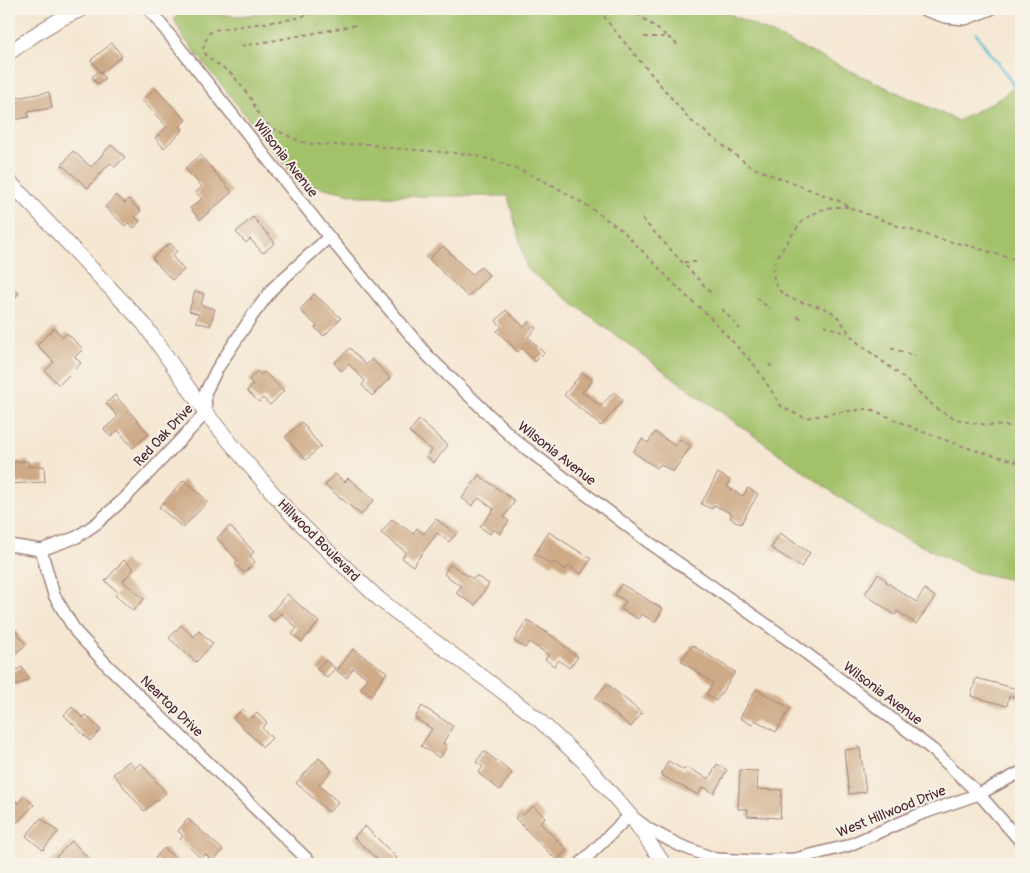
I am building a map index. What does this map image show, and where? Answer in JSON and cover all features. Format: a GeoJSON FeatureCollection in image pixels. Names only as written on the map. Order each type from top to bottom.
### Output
{"type":"FeatureCollection","features":[{"type":"Feature","properties":{"kind":"street"},"geometry":{"type":"LineString","coordinates":[[9,53],[34,34],[71,13],[83,9]]}},
{"type":"Feature","properties":{"kind":"street","name":"Wilsonia Avenue"},"geometry":{"type":"LineString","coordinates":[[149,9],[329,237],[428,356],[515,440],[647,541],[790,640],[933,750],[979,794],[1021,842]]}},
{"type":"Feature","properties":{"kind":"street"},"geometry":{"type":"LineString","coordinates":[[922,9],[945,17],[965,19],[991,9]]}},
{"type":"Feature","properties":{"kind":"street","name":"Hillwood Boulevard"},"geometry":{"type":"LineString","coordinates":[[9,181],[144,324],[206,413],[291,514],[379,599],[539,720],[584,762],[630,815],[664,864]]}},
{"type":"Feature","properties":{"kind":"street","name":"Red Oak Drive"},"geometry":{"type":"LineString","coordinates":[[9,545],[41,550],[77,537],[97,523],[125,498],[206,413],[205,393],[252,316],[273,288],[329,237]]}},
{"type":"Feature","properties":{"kind":"street","name":"Neartop Drive"},"geometry":{"type":"LineString","coordinates":[[41,550],[54,595],[76,632],[107,665],[312,864]]}},
{"type":"Feature","properties":{"kind":"street","name":"West Hillwood Drive"},"geometry":{"type":"LineString","coordinates":[[630,815],[650,830],[712,862],[795,859],[848,846],[918,815],[979,794],[1021,772]]}},
{"type":"Feature","properties":{"kind":"street"},"geometry":{"type":"LineString","coordinates":[[580,864],[630,815]]}},
{"type":"Feature","properties":{"kind":"path"},"geometry":{"type":"LineString","coordinates":[[329,9],[293,19],[214,30],[208,34],[203,49],[207,57],[233,75],[250,97],[261,119],[272,128],[295,140],[313,144],[368,144],[389,148],[468,154],[492,160],[527,173],[586,205],[622,230],[686,296],[706,313],[756,368],[782,407],[806,418],[848,411],[873,410],[923,432],[971,449],[1021,463]]}},
{"type":"Feature","properties":{"kind":"path"},"geometry":{"type":"LineString","coordinates":[[600,9],[607,21],[690,120],[751,167],[898,226],[1021,261]]}},
{"type":"Feature","properties":{"kind":"path"},"geometry":{"type":"LineString","coordinates":[[632,9],[678,45]]}},
{"type":"Feature","properties":{"kind":"path"},"geometry":{"type":"LineString","coordinates":[[240,46],[282,40],[357,25]]}},
{"type":"Feature","properties":{"kind":"path"},"geometry":{"type":"LineString","coordinates":[[644,37],[668,37]]}},
{"type":"Feature","properties":{"kind":"path"},"geometry":{"type":"LineString","coordinates":[[848,207],[830,207],[820,210],[803,221],[774,262],[773,275],[777,287],[781,292],[798,302],[832,312],[850,334],[876,358],[904,379],[929,403],[949,416],[962,421],[1021,427]]}},
{"type":"Feature","properties":{"kind":"path"},"geometry":{"type":"LineString","coordinates":[[642,219],[713,295]]}},
{"type":"Feature","properties":{"kind":"path"},"geometry":{"type":"LineString","coordinates":[[682,262],[697,262]]}},
{"type":"Feature","properties":{"kind":"path"},"geometry":{"type":"LineString","coordinates":[[757,298],[770,309]]}},
{"type":"Feature","properties":{"kind":"path"},"geometry":{"type":"LineString","coordinates":[[722,309],[740,329]]}},
{"type":"Feature","properties":{"kind":"path"},"geometry":{"type":"LineString","coordinates":[[797,317],[804,319]]}},
{"type":"Feature","properties":{"kind":"path"},"geometry":{"type":"LineString","coordinates":[[824,325],[850,334]]}},
{"type":"Feature","properties":{"kind":"path"},"geometry":{"type":"LineString","coordinates":[[891,348],[915,356]]}},
{"type":"Feature","properties":{"kind":"path"},"geometry":{"type":"LineString","coordinates":[[770,364],[774,369]]}},
{"type":"Feature","properties":{"kind":"green space"},"geometry":{"type":"Polygon","coordinates":[[[307,9],[719,9],[958,121],[1000,98],[1021,82],[1021,582],[975,572],[877,524],[668,374],[527,269],[508,196],[360,196],[299,182],[183,37],[174,19],[182,12],[239,16],[307,9]]]}},
{"type":"Feature","properties":{"kind":"building"},"geometry":{"type":"Polygon","coordinates":[[[112,43],[122,56],[101,73],[91,60],[112,43]]]}},
{"type":"Feature","properties":{"kind":"building"},"geometry":{"type":"Polygon","coordinates":[[[99,71],[105,78],[97,84],[92,77],[99,71]]]}},
{"type":"Feature","properties":{"kind":"building"},"geometry":{"type":"Polygon","coordinates":[[[155,88],[186,120],[180,126],[183,130],[164,148],[155,138],[167,127],[142,100],[155,88]]]}},
{"type":"Feature","properties":{"kind":"building"},"geometry":{"type":"Polygon","coordinates":[[[49,92],[52,108],[28,112],[29,117],[14,120],[10,99],[49,92]]]}},
{"type":"Feature","properties":{"kind":"building"},"geometry":{"type":"Polygon","coordinates":[[[111,145],[125,157],[115,167],[110,163],[88,188],[62,165],[73,151],[91,167],[111,145]]]}},
{"type":"Feature","properties":{"kind":"building"},"geometry":{"type":"Polygon","coordinates":[[[200,155],[232,192],[200,220],[190,208],[202,199],[196,192],[202,187],[185,168],[200,155]]]}},
{"type":"Feature","properties":{"kind":"building"},"geometry":{"type":"Polygon","coordinates":[[[116,195],[125,203],[128,199],[141,211],[135,217],[140,221],[134,228],[128,223],[125,226],[105,207],[116,195]]]}},
{"type":"Feature","properties":{"kind":"building"},"geometry":{"type":"Polygon","coordinates":[[[253,217],[275,243],[263,253],[250,239],[246,243],[236,232],[253,217]]]}},
{"type":"Feature","properties":{"kind":"building"},"geometry":{"type":"Polygon","coordinates":[[[170,243],[177,251],[172,256],[184,270],[172,280],[152,258],[170,243]]]}},
{"type":"Feature","properties":{"kind":"building"},"geometry":{"type":"Polygon","coordinates":[[[443,246],[472,275],[481,267],[489,275],[468,297],[429,259],[443,246]]]}},
{"type":"Feature","properties":{"kind":"building"},"geometry":{"type":"Polygon","coordinates":[[[9,284],[19,293],[9,304],[9,284]]]}},
{"type":"Feature","properties":{"kind":"building"},"geometry":{"type":"Polygon","coordinates":[[[195,291],[204,294],[201,305],[215,309],[210,326],[196,322],[199,314],[189,311],[195,291]]]}},
{"type":"Feature","properties":{"kind":"building"},"geometry":{"type":"Polygon","coordinates":[[[314,294],[341,318],[324,336],[315,328],[317,326],[300,310],[314,294]]]}},
{"type":"Feature","properties":{"kind":"building"},"geometry":{"type":"Polygon","coordinates":[[[506,310],[524,327],[529,321],[536,328],[528,337],[544,353],[535,362],[522,348],[518,352],[497,331],[502,327],[496,321],[506,310]]]}},
{"type":"Feature","properties":{"kind":"building"},"geometry":{"type":"Polygon","coordinates":[[[54,328],[63,337],[67,333],[83,349],[75,357],[81,363],[59,385],[45,371],[54,362],[37,345],[54,328]]]}},
{"type":"Feature","properties":{"kind":"building"},"geometry":{"type":"Polygon","coordinates":[[[350,348],[366,365],[372,359],[390,378],[372,396],[362,385],[365,381],[349,364],[341,371],[334,363],[350,348]]]}},
{"type":"Feature","properties":{"kind":"building"},"geometry":{"type":"Polygon","coordinates":[[[257,371],[261,375],[264,372],[284,391],[270,405],[263,398],[259,402],[247,391],[253,384],[249,380],[257,371]]]}},
{"type":"Feature","properties":{"kind":"building"},"geometry":{"type":"Polygon","coordinates":[[[582,373],[593,380],[582,392],[601,406],[614,392],[623,400],[601,426],[564,395],[582,373]]]}},
{"type":"Feature","properties":{"kind":"building"},"geometry":{"type":"Polygon","coordinates":[[[115,395],[149,434],[133,448],[118,430],[111,437],[104,429],[118,417],[106,403],[115,395]]]}},
{"type":"Feature","properties":{"kind":"building"},"geometry":{"type":"Polygon","coordinates":[[[419,420],[448,445],[434,463],[427,457],[432,450],[409,432],[419,420]]]}},
{"type":"Feature","properties":{"kind":"building"},"geometry":{"type":"Polygon","coordinates":[[[301,422],[321,446],[306,460],[285,437],[301,422]]]}},
{"type":"Feature","properties":{"kind":"building"},"geometry":{"type":"Polygon","coordinates":[[[655,432],[675,446],[680,439],[691,446],[673,472],[660,464],[657,468],[633,452],[642,439],[648,443],[655,432]]]}},
{"type":"Feature","properties":{"kind":"building"},"geometry":{"type":"Polygon","coordinates":[[[28,461],[29,467],[44,466],[45,482],[9,484],[9,462],[28,461]]]}},
{"type":"Feature","properties":{"kind":"building"},"geometry":{"type":"Polygon","coordinates":[[[718,473],[730,480],[727,487],[743,496],[748,488],[758,494],[741,524],[730,518],[732,514],[714,505],[712,509],[701,504],[718,473]]]}},
{"type":"Feature","properties":{"kind":"building"},"geometry":{"type":"Polygon","coordinates":[[[335,474],[345,482],[348,478],[374,500],[361,515],[325,485],[335,474]]]}},
{"type":"Feature","properties":{"kind":"building"},"geometry":{"type":"Polygon","coordinates":[[[479,475],[515,501],[504,517],[509,521],[500,534],[493,529],[490,534],[480,527],[494,509],[479,498],[472,506],[462,498],[479,475]]]}},
{"type":"Feature","properties":{"kind":"building"},"geometry":{"type":"Polygon","coordinates":[[[184,480],[208,501],[183,528],[159,507],[184,480]]]}},
{"type":"Feature","properties":{"kind":"building"},"geometry":{"type":"Polygon","coordinates":[[[392,519],[413,534],[417,528],[424,534],[436,519],[456,534],[449,542],[437,533],[413,566],[402,558],[406,552],[381,533],[392,519]]]}},
{"type":"Feature","properties":{"kind":"building"},"geometry":{"type":"Polygon","coordinates":[[[230,526],[254,552],[250,556],[255,562],[244,573],[235,564],[238,561],[217,538],[230,526]]]}},
{"type":"Feature","properties":{"kind":"building"},"geometry":{"type":"Polygon","coordinates":[[[549,532],[591,559],[581,574],[569,566],[566,570],[554,562],[552,565],[535,554],[549,532]]]}},
{"type":"Feature","properties":{"kind":"building"},"geometry":{"type":"Polygon","coordinates":[[[780,533],[810,553],[801,567],[771,548],[780,533]]]}},
{"type":"Feature","properties":{"kind":"building"},"geometry":{"type":"Polygon","coordinates":[[[124,560],[134,569],[123,581],[144,599],[133,611],[115,595],[118,592],[105,581],[124,560]]]}},
{"type":"Feature","properties":{"kind":"building"},"geometry":{"type":"Polygon","coordinates":[[[450,564],[473,579],[476,576],[489,584],[475,605],[456,593],[461,586],[444,574],[450,564]]]}},
{"type":"Feature","properties":{"kind":"building"},"geometry":{"type":"Polygon","coordinates":[[[878,574],[886,582],[916,602],[925,589],[935,597],[916,624],[897,611],[895,615],[865,594],[878,574]]]}},
{"type":"Feature","properties":{"kind":"building"},"geometry":{"type":"Polygon","coordinates":[[[621,584],[663,609],[655,622],[641,614],[638,619],[621,609],[626,601],[615,595],[621,584]]]}},
{"type":"Feature","properties":{"kind":"building"},"geometry":{"type":"Polygon","coordinates":[[[287,594],[319,622],[302,642],[292,634],[297,628],[281,613],[274,621],[268,616],[287,594]]]}},
{"type":"Feature","properties":{"kind":"building"},"geometry":{"type":"Polygon","coordinates":[[[527,620],[555,638],[578,657],[569,668],[559,660],[554,666],[545,659],[549,655],[529,642],[525,648],[514,641],[527,620]]]}},
{"type":"Feature","properties":{"kind":"building"},"geometry":{"type":"Polygon","coordinates":[[[9,621],[26,645],[12,656],[9,651],[9,621]]]}},
{"type":"Feature","properties":{"kind":"building"},"geometry":{"type":"Polygon","coordinates":[[[181,625],[194,637],[199,631],[213,644],[196,662],[169,638],[181,625]]]}},
{"type":"Feature","properties":{"kind":"building"},"geometry":{"type":"Polygon","coordinates":[[[692,645],[735,672],[716,701],[706,694],[713,683],[681,661],[692,645]]]}},
{"type":"Feature","properties":{"kind":"building"},"geometry":{"type":"Polygon","coordinates":[[[353,649],[387,672],[371,696],[360,689],[368,678],[353,668],[347,678],[337,671],[353,649]]]}},
{"type":"Feature","properties":{"kind":"building"},"geometry":{"type":"Polygon","coordinates":[[[325,660],[335,668],[327,678],[317,669],[325,660]]]}},
{"type":"Feature","properties":{"kind":"building"},"geometry":{"type":"Polygon","coordinates":[[[22,667],[29,679],[16,686],[9,674],[22,667]]]}},
{"type":"Feature","properties":{"kind":"building"},"geometry":{"type":"Polygon","coordinates":[[[976,678],[1021,690],[1021,699],[1009,696],[1007,706],[971,696],[976,678]]]}},
{"type":"Feature","properties":{"kind":"building"},"geometry":{"type":"Polygon","coordinates":[[[607,684],[642,713],[631,727],[595,698],[607,684]]]}},
{"type":"Feature","properties":{"kind":"building"},"geometry":{"type":"Polygon","coordinates":[[[756,689],[790,708],[776,732],[755,720],[752,725],[740,718],[756,689]]]}},
{"type":"Feature","properties":{"kind":"building"},"geometry":{"type":"Polygon","coordinates":[[[422,706],[453,726],[443,743],[447,746],[440,758],[421,746],[432,729],[415,718],[422,706]]]}},
{"type":"Feature","properties":{"kind":"building"},"geometry":{"type":"Polygon","coordinates":[[[72,707],[83,718],[86,715],[101,730],[90,741],[64,715],[72,707]]]}},
{"type":"Feature","properties":{"kind":"building"},"geometry":{"type":"Polygon","coordinates":[[[243,709],[252,718],[257,713],[267,723],[262,728],[272,738],[263,747],[233,718],[243,709]]]}},
{"type":"Feature","properties":{"kind":"building"},"geometry":{"type":"Polygon","coordinates":[[[860,748],[866,792],[849,794],[844,750],[860,748]]]}},
{"type":"Feature","properties":{"kind":"building"},"geometry":{"type":"Polygon","coordinates":[[[484,751],[512,773],[500,790],[478,773],[483,767],[476,762],[484,751]]]}},
{"type":"Feature","properties":{"kind":"building"},"geometry":{"type":"Polygon","coordinates":[[[319,758],[332,770],[319,785],[338,802],[329,812],[296,783],[319,758]]]}},
{"type":"Feature","properties":{"kind":"building"},"geometry":{"type":"Polygon","coordinates":[[[129,761],[135,768],[141,763],[166,793],[144,811],[113,774],[129,761]]]}},
{"type":"Feature","properties":{"kind":"building"},"geometry":{"type":"Polygon","coordinates":[[[668,761],[684,770],[686,767],[709,779],[717,764],[727,770],[714,793],[703,787],[698,795],[661,775],[668,761]]]}},
{"type":"Feature","properties":{"kind":"building"},"geometry":{"type":"Polygon","coordinates":[[[740,770],[758,771],[757,789],[782,790],[780,818],[747,816],[748,809],[738,809],[740,770]]]}},
{"type":"Feature","properties":{"kind":"building"},"geometry":{"type":"Polygon","coordinates":[[[9,794],[18,803],[24,796],[34,805],[17,823],[9,815],[9,794]]]}},
{"type":"Feature","properties":{"kind":"building"},"geometry":{"type":"Polygon","coordinates":[[[533,806],[545,817],[540,823],[567,850],[556,860],[515,818],[520,813],[523,815],[533,806]]]}},
{"type":"Feature","properties":{"kind":"building"},"geometry":{"type":"Polygon","coordinates":[[[41,818],[58,832],[43,850],[26,836],[41,818]]]}},
{"type":"Feature","properties":{"kind":"building"},"geometry":{"type":"Polygon","coordinates":[[[188,819],[223,850],[213,862],[205,854],[201,858],[180,839],[183,836],[178,831],[188,819]]]}},
{"type":"Feature","properties":{"kind":"building"},"geometry":{"type":"Polygon","coordinates":[[[365,826],[397,858],[391,864],[382,864],[354,837],[365,826]]]}},
{"type":"Feature","properties":{"kind":"building"},"geometry":{"type":"Polygon","coordinates":[[[72,841],[94,864],[48,864],[57,856],[72,841]]]}},
{"type":"Feature","properties":{"kind":"building"},"geometry":{"type":"Polygon","coordinates":[[[164,848],[177,860],[173,864],[161,864],[155,858],[164,848]]]}},
{"type":"Feature","properties":{"kind":"waterway"},"geometry":{"type":"LineString","coordinates":[[976,33],[1021,96]]}}]}
